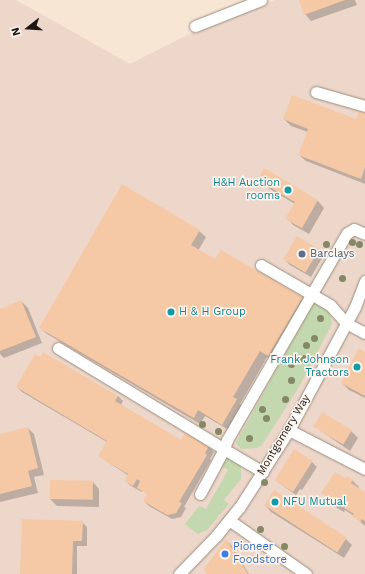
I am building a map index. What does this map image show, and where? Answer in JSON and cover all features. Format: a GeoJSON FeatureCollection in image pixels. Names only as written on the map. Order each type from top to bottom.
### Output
{"type":"FeatureCollection","features":[{"type":"Feature","properties":{"kind":"street"},"geometry":{"type":"LineString","coordinates":[[195,26],[261,0]]}},
{"type":"Feature","properties":{"kind":"street"},"geometry":{"type":"LineString","coordinates":[[316,92],[365,106]]}},
{"type":"Feature","properties":{"kind":"street"},"geometry":{"type":"LineString","coordinates":[[200,494],[224,449],[227,440],[347,233],[354,229],[365,234]]}},
{"type":"Feature","properties":{"kind":"street"},"geometry":{"type":"LineString","coordinates":[[261,265],[330,305],[346,323],[365,333]]}},
{"type":"Feature","properties":{"kind":"street","name":"Montgomery Way"},"geometry":{"type":"LineString","coordinates":[[179,574],[216,536],[240,508],[263,472],[289,430],[346,323],[365,280]]}},
{"type":"Feature","properties":{"kind":"street"},"geometry":{"type":"LineString","coordinates":[[58,348],[263,472]]}},
{"type":"Feature","properties":{"kind":"street"},"geometry":{"type":"LineString","coordinates":[[289,430],[365,468]]}},
{"type":"Feature","properties":{"kind":"street"},"geometry":{"type":"LineString","coordinates":[[229,520],[306,574]]}},
{"type":"Feature","properties":{"kind":"shaded area"},"geometry":{"type":"Polygon","coordinates":[[[0,0],[16,0],[130,64],[203,27],[275,0],[365,0],[365,574],[0,574],[0,0]]]}},
{"type":"Feature","properties":{"kind":"green space"},"geometry":{"type":"Polygon","coordinates":[[[313,303],[322,304],[330,314],[332,324],[299,387],[262,445],[257,448],[241,449],[236,443],[313,303]]]}},
{"type":"Feature","properties":{"kind":"green space"},"geometry":{"type":"Polygon","coordinates":[[[229,456],[238,460],[241,467],[241,479],[224,500],[229,504],[207,530],[198,534],[185,524],[199,506],[206,509],[228,470],[218,463],[229,456]]]}},
{"type":"Feature","properties":{"kind":"building"},"geometry":{"type":"Polygon","coordinates":[[[299,0],[345,0],[304,15],[299,0]]]}},
{"type":"Feature","properties":{"kind":"building"},"geometry":{"type":"Polygon","coordinates":[[[292,95],[356,119],[361,108],[365,109],[365,167],[361,179],[298,155],[308,129],[283,119],[292,95]]]}},
{"type":"Feature","properties":{"kind":"building","name":"H&H Auction rooms"},"geometry":{"type":"Polygon","coordinates":[[[264,168],[318,200],[302,228],[285,219],[295,202],[258,180],[264,168]]]}},
{"type":"Feature","properties":{"kind":"building","name":"H & H Group"},"geometry":{"type":"Polygon","coordinates":[[[122,184],[200,230],[191,245],[215,259],[221,250],[303,297],[268,356],[260,351],[233,397],[237,399],[222,425],[198,410],[194,418],[39,328],[122,184]]]}},
{"type":"Feature","properties":{"kind":"building","name":"Barclays"},"geometry":{"type":"Polygon","coordinates":[[[297,236],[319,249],[305,273],[283,259],[297,236]]]}},
{"type":"Feature","properties":{"kind":"building"},"geometry":{"type":"Polygon","coordinates":[[[21,300],[36,337],[0,351],[0,309],[21,300]]]}},
{"type":"Feature","properties":{"kind":"building","name":"Frank Johnson Tractors"},"geometry":{"type":"Polygon","coordinates":[[[359,348],[365,352],[365,396],[341,383],[359,348]]]}},
{"type":"Feature","properties":{"kind":"building"},"geometry":{"type":"Polygon","coordinates":[[[43,352],[118,396],[115,401],[181,440],[185,432],[209,446],[205,453],[207,455],[179,502],[182,503],[176,513],[167,515],[143,501],[147,494],[137,488],[140,481],[137,479],[133,486],[125,481],[128,474],[98,456],[107,441],[16,387],[35,354],[40,357],[43,352]]]}},
{"type":"Feature","properties":{"kind":"building"},"geometry":{"type":"Polygon","coordinates":[[[322,412],[352,430],[343,445],[313,427],[322,412]]]}},
{"type":"Feature","properties":{"kind":"building"},"geometry":{"type":"Polygon","coordinates":[[[28,427],[38,468],[28,471],[32,486],[0,494],[0,434],[28,427]]]}},
{"type":"Feature","properties":{"kind":"building"},"geometry":{"type":"Polygon","coordinates":[[[294,449],[313,461],[293,492],[274,480],[294,449]]]}},
{"type":"Feature","properties":{"kind":"building"},"geometry":{"type":"Polygon","coordinates":[[[335,472],[345,478],[347,476],[353,480],[351,483],[365,492],[365,521],[362,519],[360,522],[352,516],[354,514],[338,504],[337,506],[329,502],[331,499],[321,493],[335,472]]]}},
{"type":"Feature","properties":{"kind":"building"},"geometry":{"type":"Polygon","coordinates":[[[50,480],[93,481],[93,500],[50,499],[50,480]]]}},
{"type":"Feature","properties":{"kind":"building"},"geometry":{"type":"Polygon","coordinates":[[[274,490],[347,537],[337,552],[264,505],[274,490]]]}},
{"type":"Feature","properties":{"kind":"building"},"geometry":{"type":"Polygon","coordinates":[[[22,519],[83,521],[82,541],[73,541],[72,574],[20,574],[22,519]]]}},
{"type":"Feature","properties":{"kind":"building","name":"Pioneer Foodstore"},"geometry":{"type":"Polygon","coordinates":[[[226,539],[248,574],[207,574],[204,569],[226,539]]]}},
{"type":"Feature","properties":{"kind":"place","name":"H&H Auction rooms"},"geometry":{"type":"Point","coordinates":[288,190]}},
{"type":"Feature","properties":{"kind":"place","name":"Barclays"},"geometry":{"type":"Point","coordinates":[302,254]}},
{"type":"Feature","properties":{"kind":"place","name":"H & H Group"},"geometry":{"type":"Point","coordinates":[171,312]}},
{"type":"Feature","properties":{"kind":"place","name":"Frank Johnson Tractors"},"geometry":{"type":"Point","coordinates":[357,367]}},
{"type":"Feature","properties":{"kind":"place","name":"NFU Mutual"},"geometry":{"type":"Point","coordinates":[275,502]}},
{"type":"Feature","properties":{"kind":"place","name":"Pioneer Foodstore"},"geometry":{"type":"Point","coordinates":[225,554]}}]}
